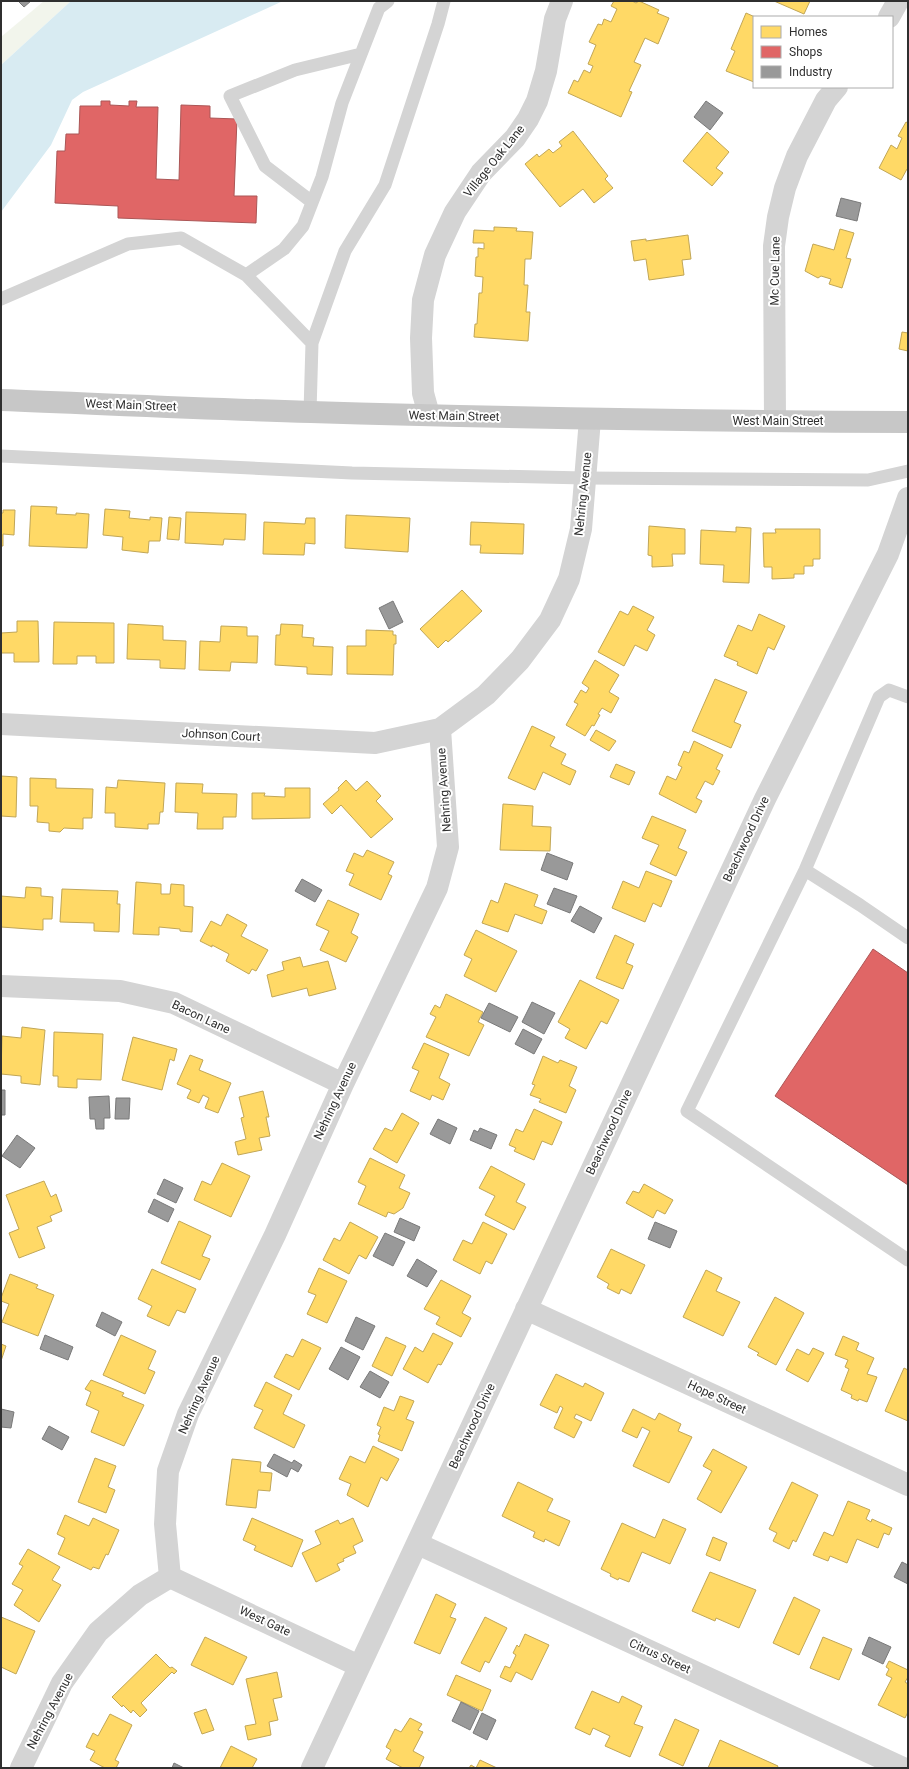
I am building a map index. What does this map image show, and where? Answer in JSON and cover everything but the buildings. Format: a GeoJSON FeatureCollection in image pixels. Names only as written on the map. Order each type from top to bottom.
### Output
{"type":"FeatureCollection","features":[{"type":"Feature","properties":{"kind":"main road","name":"West Main Street"},"geometry":{"type":"LineString","coordinates":[[1,400],[310,412],[590,419],[908,422]]}},
{"type":"Feature","properties":{"kind":"street","name":"Village Oak Lane"},"geometry":{"type":"LineString","coordinates":[[428,415],[423,393],[421,338],[423,300],[435,255],[455,212],[482,173],[515,138],[528,119],[537,101],[546,71],[554,19],[562,1]]}},
{"type":"Feature","properties":{"kind":"street"},"geometry":{"type":"LineString","coordinates":[[890,16],[898,1]]}},
{"type":"Feature","properties":{"kind":"street","name":"Mc Cue Lane"},"geometry":{"type":"LineString","coordinates":[[775,421],[774,246],[778,217],[785,188],[797,156],[826,100],[836,88]]}},
{"type":"Feature","properties":{"kind":"street","name":"Nehring Avenue"},"geometry":{"type":"LineString","coordinates":[[21,1768],[62,1684],[98,1632],[140,1596],[170,1577],[165,1524],[168,1471],[188,1414],[275,1236],[343,1084],[437,888],[448,847],[440,729],[486,695],[520,660],[550,620],[569,579],[581,529],[590,419]]}},
{"type":"Feature","properties":{"kind":"street","name":"Beachwood Drive"},"geometry":{"type":"LineString","coordinates":[[312,1768],[418,1544],[764,799],[888,554],[908,498]]}},
{"type":"Feature","properties":{"kind":"street","name":"Johnson Court"},"geometry":{"type":"LineString","coordinates":[[1,724],[375,742],[440,729]]}},
{"type":"Feature","properties":{"kind":"street","name":"Bacon Lane"},"geometry":{"type":"LineString","coordinates":[[1,986],[120,991],[174,1002],[343,1084]]}},
{"type":"Feature","properties":{"kind":"street","name":"Hope Street"},"geometry":{"type":"LineString","coordinates":[[526,1309],[908,1485]]}},
{"type":"Feature","properties":{"kind":"street","name":"Citrus Street"},"geometry":{"type":"LineString","coordinates":[[418,1544],[903,1768]]}},
{"type":"Feature","properties":{"kind":"street","name":"West Gate"},"geometry":{"type":"LineString","coordinates":[[170,1577],[359,1666]]}},
{"type":"Feature","properties":{"kind":"lane"},"geometry":{"type":"LineString","coordinates":[[246,275],[284,249],[303,226],[322,177],[342,103],[379,8],[388,1]]}},
{"type":"Feature","properties":{"kind":"lane"},"geometry":{"type":"LineString","coordinates":[[310,412],[312,343],[345,251],[385,184],[438,24],[444,1]]}},
{"type":"Feature","properties":{"kind":"lane"},"geometry":{"type":"LineString","coordinates":[[312,202],[265,166],[230,96],[294,70],[361,54]]}},
{"type":"Feature","properties":{"kind":"lane"},"geometry":{"type":"LineString","coordinates":[[1,299],[128,244],[181,238],[246,275],[312,343]]}},
{"type":"Feature","properties":{"kind":"lane"},"geometry":{"type":"LineString","coordinates":[[1,456],[352,473],[585,478],[868,480],[908,470]]}},
{"type":"Feature","properties":{"kind":"lane"},"geometry":{"type":"LineString","coordinates":[[908,697],[889,690],[879,697],[805,870],[687,1112],[908,1260]]}},
{"type":"Feature","properties":{"kind":"lane"},"geometry":{"type":"LineString","coordinates":[[805,870],[908,938]]}},
{"type":"Feature","properties":{"kind":"shaded area"},"geometry":{"type":"Polygon","coordinates":[[[44,1],[71,1],[1,65],[1,37],[44,1]]]}},
{"type":"Feature","properties":{"kind":"shaded area"},"geometry":{"type":"Polygon","coordinates":[[[71,1],[283,1],[83,92],[72,100],[51,145],[1,212],[1,65],[71,1]]]}}]}
